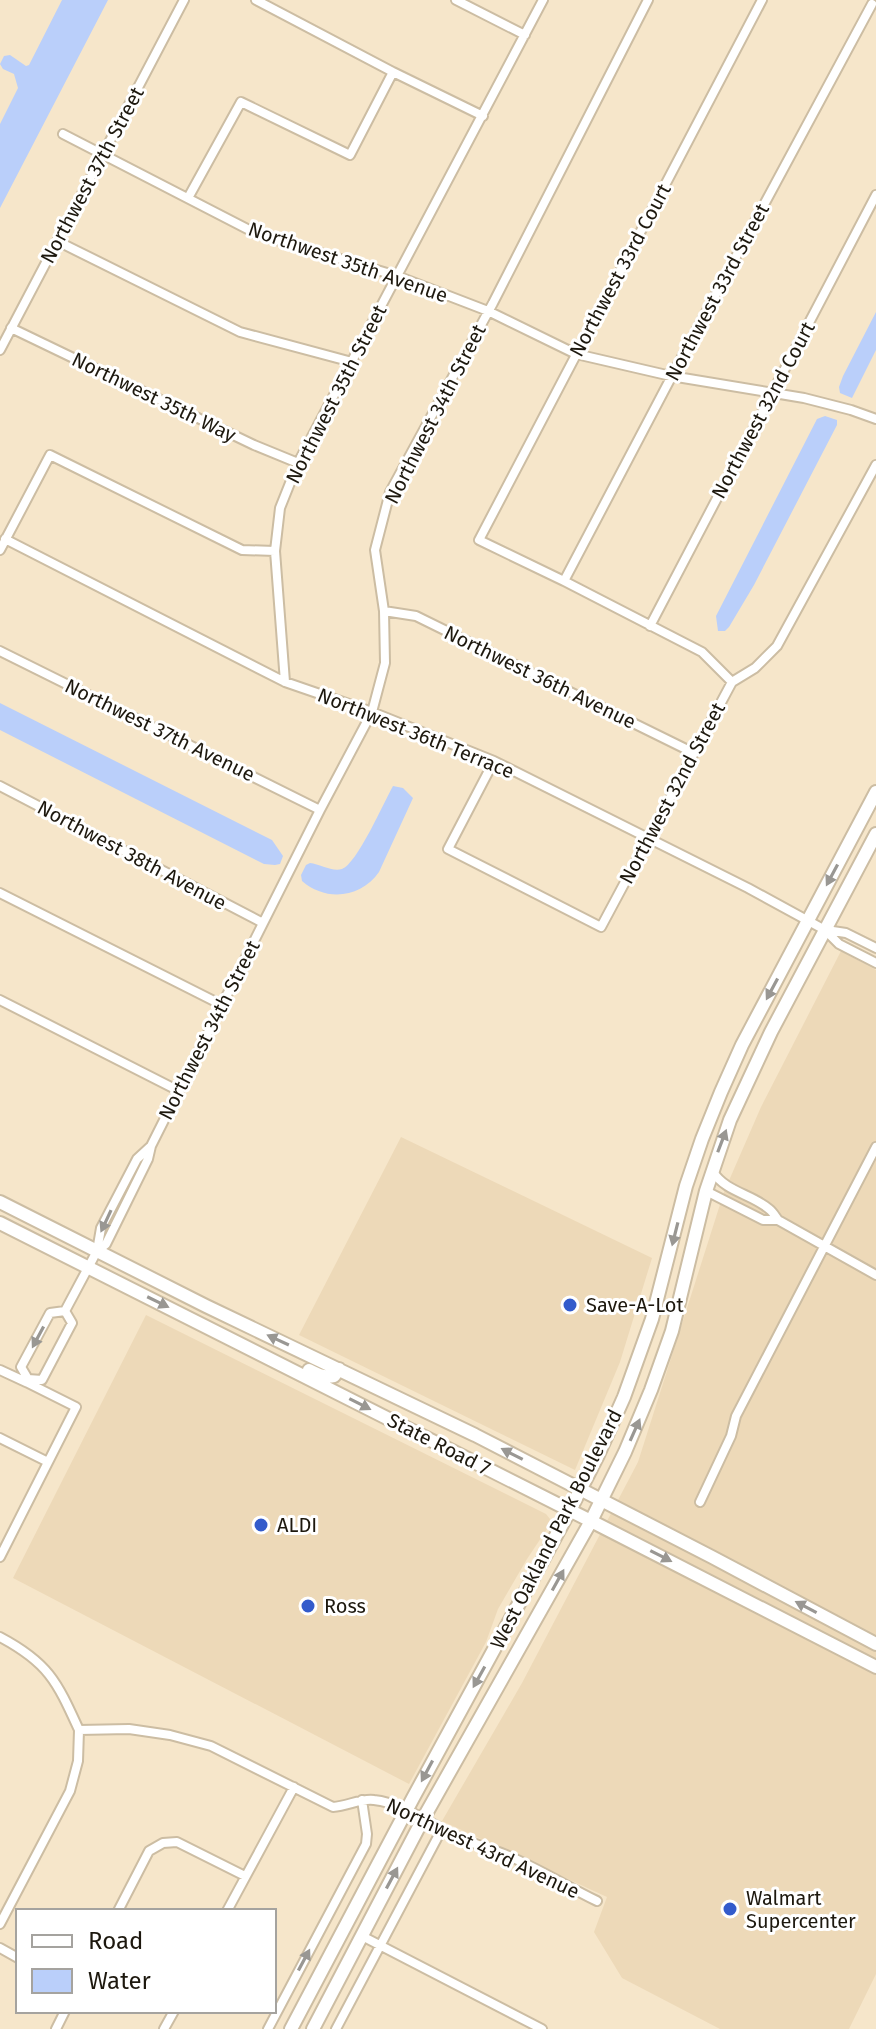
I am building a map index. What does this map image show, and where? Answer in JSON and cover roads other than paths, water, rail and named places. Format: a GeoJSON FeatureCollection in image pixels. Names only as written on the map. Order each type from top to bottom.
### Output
{"type":"FeatureCollection","features":[{"type":"Feature","properties":{"kind":"main road","name":"West Oakland Park Boulevard"},"geometry":{"type":"LineString","coordinates":[[291,2029],[581,1490],[615,1419],[655,1308],[686,1186],[733,1063],[876,792]]}},
{"type":"Feature","properties":{"kind":"main road","name":"West Oakland Park Boulevard"},"geometry":{"type":"LineString","coordinates":[[313,2029],[423,1819],[591,1521],[638,1425],[680,1302],[706,1191],[730,1120],[757,1059],[876,834]]}},
{"type":"Feature","properties":{"kind":"main road"},"geometry":{"type":"LineString","coordinates":[[695,1160],[706,1191]]}},
{"type":"Feature","properties":{"kind":"main road","name":"State Road 7"},"geometry":{"type":"LineString","coordinates":[[0,1202],[206,1306],[475,1435],[876,1644]]}},
{"type":"Feature","properties":{"kind":"main road","name":"State Road 7"},"geometry":{"type":"LineString","coordinates":[[0,1223],[876,1667]]}},
{"type":"Feature","properties":{"kind":"main road"},"geometry":{"type":"LineString","coordinates":[[240,1343],[261,1346],[320,1375],[334,1376],[339,1369]]}},
{"type":"Feature","properties":{"kind":"street","name":"Northwest 37th Street"},"geometry":{"type":"LineString","coordinates":[[0,350],[184,0]]}},
{"type":"Feature","properties":{"kind":"street"},"geometry":{"type":"LineString","coordinates":[[256,0],[483,116]]}},
{"type":"Feature","properties":{"kind":"street"},"geometry":{"type":"LineString","coordinates":[[456,0],[525,35]]}},
{"type":"Feature","properties":{"kind":"street","name":"Northwest 35th Street"},"geometry":{"type":"LineString","coordinates":[[285,682],[275,551],[280,508],[298,463],[543,0]]}},
{"type":"Feature","properties":{"kind":"street","name":"Northwest 34th Street"},"geometry":{"type":"LineString","coordinates":[[65,1311],[97,1251],[101,1228],[137,1159],[151,1146],[372,712],[385,663],[384,611],[375,550],[390,492],[488,311],[648,0]]}},
{"type":"Feature","properties":{"kind":"street","name":"Northwest 33rd Court"},"geometry":{"type":"LineString","coordinates":[[564,581],[479,540],[762,0]]}},
{"type":"Feature","properties":{"kind":"street","name":"Northwest 33rd Street"},"geometry":{"type":"LineString","coordinates":[[564,581],[870,3]]}},
{"type":"Feature","properties":{"kind":"street"},"geometry":{"type":"LineString","coordinates":[[188,198],[241,102],[350,155],[393,72]]}},
{"type":"Feature","properties":{"kind":"street","name":"Northwest 35th Avenue"},"geometry":{"type":"LineString","coordinates":[[63,134],[257,234],[397,276],[488,311],[576,354],[671,376],[772,391],[827,403],[876,419]]}},
{"type":"Feature","properties":{"kind":"street","name":"Northwest 32nd Court"},"geometry":{"type":"LineString","coordinates":[[650,626],[876,195]]}},
{"type":"Feature","properties":{"kind":"street"},"geometry":{"type":"LineString","coordinates":[[57,241],[240,332],[352,362]]}},
{"type":"Feature","properties":{"kind":"street","name":"Northwest 35th Way"},"geometry":{"type":"LineString","coordinates":[[11,328],[254,445],[298,463]]}},
{"type":"Feature","properties":{"kind":"street"},"geometry":{"type":"LineString","coordinates":[[0,550],[50,455],[242,550],[275,551]]}},
{"type":"Feature","properties":{"kind":"street","name":"Northwest 32nd Street"},"geometry":{"type":"LineString","coordinates":[[494,761],[448,849],[601,927],[732,682],[755,668],[777,646],[876,465]]}},
{"type":"Feature","properties":{"kind":"street","name":"Northwest 36th Terrace"},"geometry":{"type":"LineString","coordinates":[[5,539],[285,682],[372,712],[494,761],[808,920],[825,930],[839,944],[876,963]]}},
{"type":"Feature","properties":{"kind":"street"},"geometry":{"type":"LineString","coordinates":[[564,581],[702,652],[732,682]]}},
{"type":"Feature","properties":{"kind":"street","name":"Northwest 36th Avenue"},"geometry":{"type":"LineString","coordinates":[[384,611],[416,616],[694,753]]}},
{"type":"Feature","properties":{"kind":"street","name":"Northwest 37th Avenue"},"geometry":{"type":"LineString","coordinates":[[0,651],[320,810]]}},
{"type":"Feature","properties":{"kind":"street","name":"Northwest 38th Avenue"},"geometry":{"type":"LineString","coordinates":[[0,786],[263,923]]}},
{"type":"Feature","properties":{"kind":"street"},"geometry":{"type":"LineString","coordinates":[[0,893],[222,1005]]}},
{"type":"Feature","properties":{"kind":"street","name":"Northwest 36th Terrace"},"geometry":{"type":"LineString","coordinates":[[825,930],[846,933],[876,948]]}},
{"type":"Feature","properties":{"kind":"street"},"geometry":{"type":"LineString","coordinates":[[0,1000],[179,1091]]}},
{"type":"Feature","properties":{"kind":"street"},"geometry":{"type":"LineString","coordinates":[[700,1502],[731,1436],[736,1416],[876,1147]]}},
{"type":"Feature","properties":{"kind":"street"},"geometry":{"type":"LineString","coordinates":[[712,1170],[717,1179],[768,1208],[778,1220],[876,1275]]}},
{"type":"Feature","properties":{"kind":"street"},"geometry":{"type":"LineString","coordinates":[[706,1191],[763,1220],[778,1220]]}},
{"type":"Feature","properties":{"kind":"street","name":"Northwest 34th Street"},"geometry":{"type":"LineString","coordinates":[[65,1311],[72,1323],[42,1380],[27,1380],[21,1367],[50,1313],[65,1311]]}},
{"type":"Feature","properties":{"kind":"street"},"geometry":{"type":"LineString","coordinates":[[0,1370],[27,1380],[76,1407],[0,1557]]}},
{"type":"Feature","properties":{"kind":"street"},"geometry":{"type":"LineString","coordinates":[[0,1438],[48,1462]]}},
{"type":"Feature","properties":{"kind":"street"},"geometry":{"type":"LineString","coordinates":[[0,1637],[23,1649],[46,1669],[62,1692],[79,1730],[78,1761],[70,1791],[0,1924]]}},
{"type":"Feature","properties":{"kind":"street","name":"Northwest 43rd Avenue"},"geometry":{"type":"LineString","coordinates":[[79,1730],[129,1729],[170,1735],[211,1746],[333,1807],[374,1800],[407,1810],[458,1837],[505,1854],[597,1901]]}},
{"type":"Feature","properties":{"kind":"street"},"geometry":{"type":"LineString","coordinates":[[228,1909],[294,1787]]}},
{"type":"Feature","properties":{"kind":"street"},"geometry":{"type":"LineString","coordinates":[[268,2029],[366,1844],[362,1800]]}},
{"type":"Feature","properties":{"kind":"street"},"geometry":{"type":"LineString","coordinates":[[336,2029],[442,1829]]}},
{"type":"Feature","properties":{"kind":"street"},"geometry":{"type":"LineString","coordinates":[[119,1909],[149,1851],[163,1843],[177,1842],[245,1876]]}},
{"type":"Feature","properties":{"kind":"street"},"geometry":{"type":"LineString","coordinates":[[327,1919],[345,1929]]}},
{"type":"Feature","properties":{"kind":"street"},"geometry":{"type":"LineString","coordinates":[[362,1936],[542,2029]]}},
{"type":"Feature","properties":{"kind":"water"},"geometry":{"type":"Polygon","coordinates":[[[62,0],[108,0],[0,208],[0,124],[18,88],[14,74],[0,64],[4,56],[10,55],[29,65],[62,0]]]}},
{"type":"Feature","properties":{"kind":"water"},"geometry":{"type":"Polygon","coordinates":[[[876,312],[876,350],[852,398],[840,393],[839,387],[876,312]]]}},
{"type":"Feature","properties":{"kind":"water"},"geometry":{"type":"Polygon","coordinates":[[[825,416],[837,420],[837,425],[754,585],[729,627],[718,631],[716,616],[817,419],[825,416]]]}},
{"type":"Feature","properties":{"kind":"water"},"geometry":{"type":"Polygon","coordinates":[[[0,703],[272,840],[283,856],[280,864],[264,864],[0,730],[0,703]]]}},
{"type":"Feature","properties":{"kind":"water"},"geometry":{"type":"Polygon","coordinates":[[[393,786],[403,788],[413,798],[372,881],[353,892],[332,894],[311,888],[302,881],[301,875],[310,863],[338,870],[348,865],[393,786]]]}},
{"type":"Feature","properties":{"kind":"place","name":"Save-A-Lot"},"geometry":{"type":"Point","coordinates":[570,1305]}},
{"type":"Feature","properties":{"kind":"place","name":"ALDI"},"geometry":{"type":"Point","coordinates":[261,1525]}},
{"type":"Feature","properties":{"kind":"place","name":"Ross"},"geometry":{"type":"Point","coordinates":[308,1606]}},
{"type":"Feature","properties":{"kind":"place","name":"Walmart Supercenter"},"geometry":{"type":"Point","coordinates":[730,1909]}}]}
